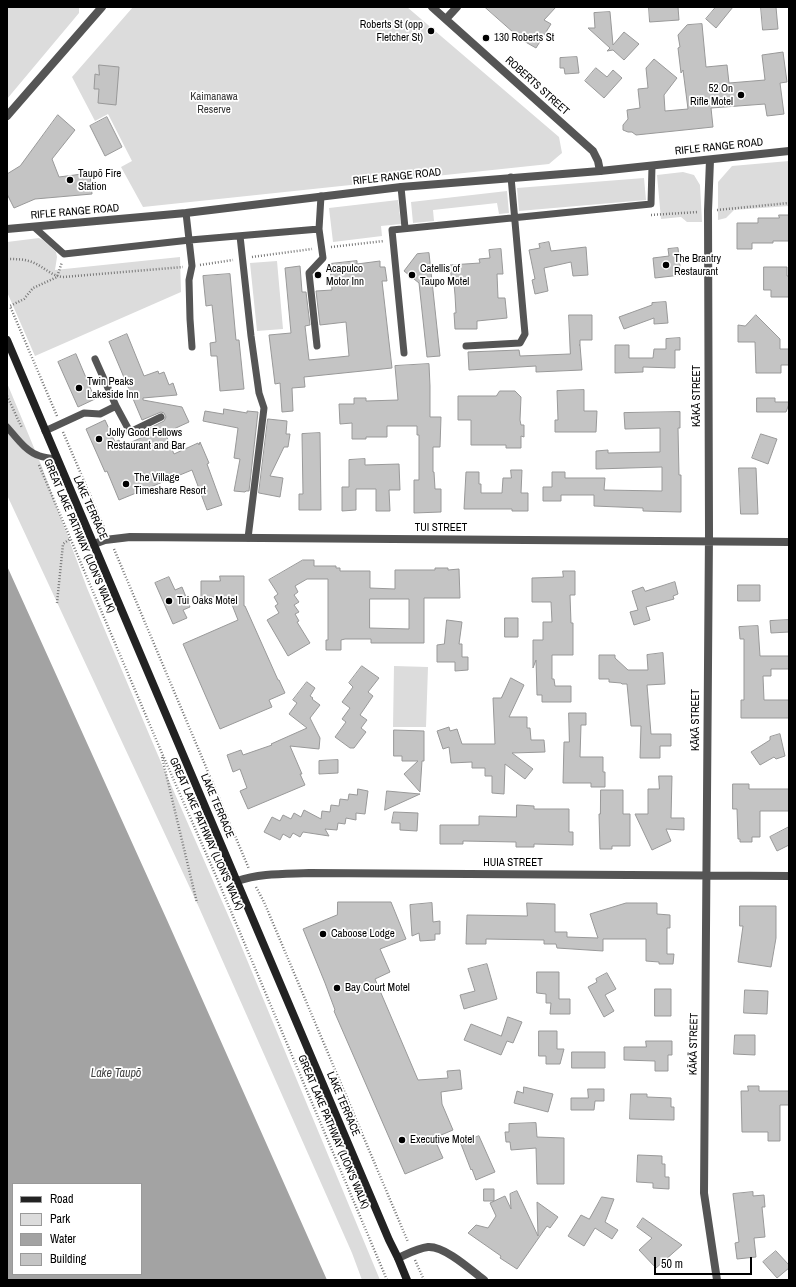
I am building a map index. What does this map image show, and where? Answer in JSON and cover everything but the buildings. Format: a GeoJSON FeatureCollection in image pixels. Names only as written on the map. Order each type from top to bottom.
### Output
{"type":"FeatureCollection","features":[{"type":"Feature","properties":{"kind":"main road","name":"LAKE TERRACE"},"geometry":{"type":"LineString","coordinates":[[7,340],[389,1240],[408,1280]]}},
{"type":"Feature","properties":{"kind":"street"},"geometry":{"type":"LineString","coordinates":[[7,116],[102,7]]}},
{"type":"Feature","properties":{"kind":"street","name":"ROBERTS STREET"},"geometry":{"type":"LineString","coordinates":[[432,7],[593,151],[598,161],[600,171]]}},
{"type":"Feature","properties":{"kind":"street"},"geometry":{"type":"LineString","coordinates":[[446,19],[457,7]]}},
{"type":"Feature","properties":{"kind":"street","name":"RIFLE RANGE ROAD"},"geometry":{"type":"LineString","coordinates":[[7,229],[186,212],[401,187],[600,171],[789,151]]}},
{"type":"Feature","properties":{"kind":"street","name":"KĀKĀ STREET"},"geometry":{"type":"LineString","coordinates":[[710,160],[708,211],[707,875],[704,1193],[717,1280]]}},
{"type":"Feature","properties":{"kind":"street","name":"TUI STREET"},"geometry":{"type":"LineString","coordinates":[[94,544],[109,539],[130,537],[789,542]]}},
{"type":"Feature","properties":{"kind":"street","name":"HUIA STREET"},"geometry":{"type":"LineString","coordinates":[[237,881],[252,876],[309,873],[789,876]]}},
{"type":"Feature","properties":{"kind":"street"},"geometry":{"type":"LineString","coordinates":[[398,1258],[429,1247],[437,1248],[448,1254],[484,1280]]}},
{"type":"Feature","properties":{"kind":"lane"},"geometry":{"type":"LineString","coordinates":[[404,353],[392,230],[651,204],[652,166]]}},
{"type":"Feature","properties":{"kind":"lane"},"geometry":{"type":"LineString","coordinates":[[466,346],[520,343],[525,334],[511,178]]}},
{"type":"Feature","properties":{"kind":"lane"},"geometry":{"type":"LineString","coordinates":[[401,187],[405,228]]}},
{"type":"Feature","properties":{"kind":"lane"},"geometry":{"type":"LineString","coordinates":[[316,346],[309,273],[323,258],[319,229],[321,196]]}},
{"type":"Feature","properties":{"kind":"lane"},"geometry":{"type":"LineString","coordinates":[[186,212],[192,266],[189,280],[192,347]]}},
{"type":"Feature","properties":{"kind":"lane"},"geometry":{"type":"LineString","coordinates":[[34,227],[64,254],[190,240],[319,229]]}},
{"type":"Feature","properties":{"kind":"lane"},"geometry":{"type":"LineString","coordinates":[[240,236],[257,378],[259,392],[264,408],[248,538]]}},
{"type":"Feature","properties":{"kind":"lane"},"geometry":{"type":"LineString","coordinates":[[95,359],[116,406],[130,432],[161,417]]}},
{"type":"Feature","properties":{"kind":"lane"},"geometry":{"type":"LineString","coordinates":[[46,431],[84,413],[100,414],[116,406]]}},
{"type":"Feature","properties":{"kind":"lane"},"geometry":{"type":"LineString","coordinates":[[7,426],[26,447],[35,454],[41,457],[56,458]]}},
{"type":"Feature","properties":{"kind":"path"},"geometry":{"type":"LineString","coordinates":[[60,270],[57,277],[33,288],[24,299],[10,306],[424,1280]]}},
{"type":"Feature","properties":{"kind":"path"},"geometry":{"type":"LineString","coordinates":[[7,396],[22,428]]}},
{"type":"Feature","properties":{"kind":"path","name":"GREAT LAKE PATHWAY (LION'S WALK)"},"geometry":{"type":"LineString","coordinates":[[35,454],[387,1280]]}},
{"type":"Feature","properties":{"kind":"path"},"geometry":{"type":"LineString","coordinates":[[57,603],[63,544],[70,539]]}},
{"type":"Feature","properties":{"kind":"path"},"geometry":{"type":"LineString","coordinates":[[161,751],[197,903]]}},
{"type":"Feature","properties":{"kind":"green space"},"geometry":{"type":"Polygon","coordinates":[[[7,7],[79,7],[79,13],[7,99],[7,7]]]}},
{"type":"Feature","properties":{"kind":"green space","name":"Kaimanawa Reserve"},"geometry":{"type":"Polygon","coordinates":[[[133,7],[407,7],[559,137],[562,153],[549,164],[143,207],[121,167],[132,161],[108,114],[95,121],[72,77],[133,7]]]}},
{"type":"Feature","properties":{"kind":"green space"},"geometry":{"type":"Polygon","coordinates":[[[789,161],[789,206],[734,210],[726,218],[718,220],[718,182],[732,166],[789,161]]]}},
{"type":"Feature","properties":{"kind":"green space"},"geometry":{"type":"Polygon","coordinates":[[[683,172],[694,175],[700,185],[702,222],[687,222],[681,217],[661,219],[657,175],[683,172]]]}},
{"type":"Feature","properties":{"kind":"green space"},"geometry":{"type":"Polygon","coordinates":[[[644,178],[646,200],[519,211],[517,188],[644,178]]]}},
{"type":"Feature","properties":{"kind":"green space"},"geometry":{"type":"Polygon","coordinates":[[[507,191],[509,213],[499,214],[497,203],[433,210],[434,221],[413,223],[411,202],[507,191]]]}},
{"type":"Feature","properties":{"kind":"green space"},"geometry":{"type":"Polygon","coordinates":[[[398,200],[401,224],[381,226],[382,236],[333,242],[329,208],[398,200]]]}},
{"type":"Feature","properties":{"kind":"green space"},"geometry":{"type":"Polygon","coordinates":[[[39,238],[56,252],[57,257],[55,270],[180,257],[181,292],[35,356],[7,292],[7,242],[39,238]]]}},
{"type":"Feature","properties":{"kind":"green space"},"geometry":{"type":"Polygon","coordinates":[[[277,261],[283,329],[257,331],[250,263],[277,261]]]}},
{"type":"Feature","properties":{"kind":"green space"},"geometry":{"type":"Polygon","coordinates":[[[7,383],[42,467],[87,588],[235,931],[380,1280],[362,1280],[352,1253],[197,903],[7,495],[7,383]]]}},
{"type":"Feature","properties":{"kind":"green space"},"geometry":{"type":"Polygon","coordinates":[[[394,666],[428,667],[426,727],[393,727],[394,666]]]}},
{"type":"Feature","properties":{"kind":"water","name":"Lake Taupō"},"geometry":{"type":"Polygon","coordinates":[[[7,566],[167,920],[327,1280],[7,1280],[7,566]]]}},
{"type":"Feature","properties":{"kind":"place","name":"Roberts St (opp Fletcher St)"},"geometry":{"type":"Point","coordinates":[431,31]}},
{"type":"Feature","properties":{"kind":"place","name":"130 Roberts St"},"geometry":{"type":"Point","coordinates":[486,38]}},
{"type":"Feature","properties":{"kind":"place","name":"52 On Rifle Motel"},"geometry":{"type":"Point","coordinates":[741,95]}},
{"type":"Feature","properties":{"kind":"place","name":"Taupō Fire Station"},"geometry":{"type":"Point","coordinates":[70,180]}},
{"type":"Feature","properties":{"kind":"place","name":"The Brantry Restaurant"},"geometry":{"type":"Point","coordinates":[666,265]}},
{"type":"Feature","properties":{"kind":"place","name":"Acapulco Motor Inn"},"geometry":{"type":"Point","coordinates":[318,275]}},
{"type":"Feature","properties":{"kind":"place","name":"Catellis of Taupo Motel"},"geometry":{"type":"Point","coordinates":[412,275]}},
{"type":"Feature","properties":{"kind":"place","name":"Twin Peaks Lakeside Inn"},"geometry":{"type":"Point","coordinates":[79,388]}},
{"type":"Feature","properties":{"kind":"place","name":"Jolly Good Fellows Restaurant and Bar"},"geometry":{"type":"Point","coordinates":[99,439]}},
{"type":"Feature","properties":{"kind":"place","name":"The Village Timeshare Resort"},"geometry":{"type":"Point","coordinates":[126,484]}},
{"type":"Feature","properties":{"kind":"place","name":"Tui Oaks Motel"},"geometry":{"type":"Point","coordinates":[169,601]}},
{"type":"Feature","properties":{"kind":"place","name":"Caboose Lodge"},"geometry":{"type":"Point","coordinates":[323,934]}},
{"type":"Feature","properties":{"kind":"place","name":"Bay Court Motel"},"geometry":{"type":"Point","coordinates":[337,988]}},
{"type":"Feature","properties":{"kind":"place","name":"Executive Motel"},"geometry":{"type":"Point","coordinates":[402,1140]}}]}
